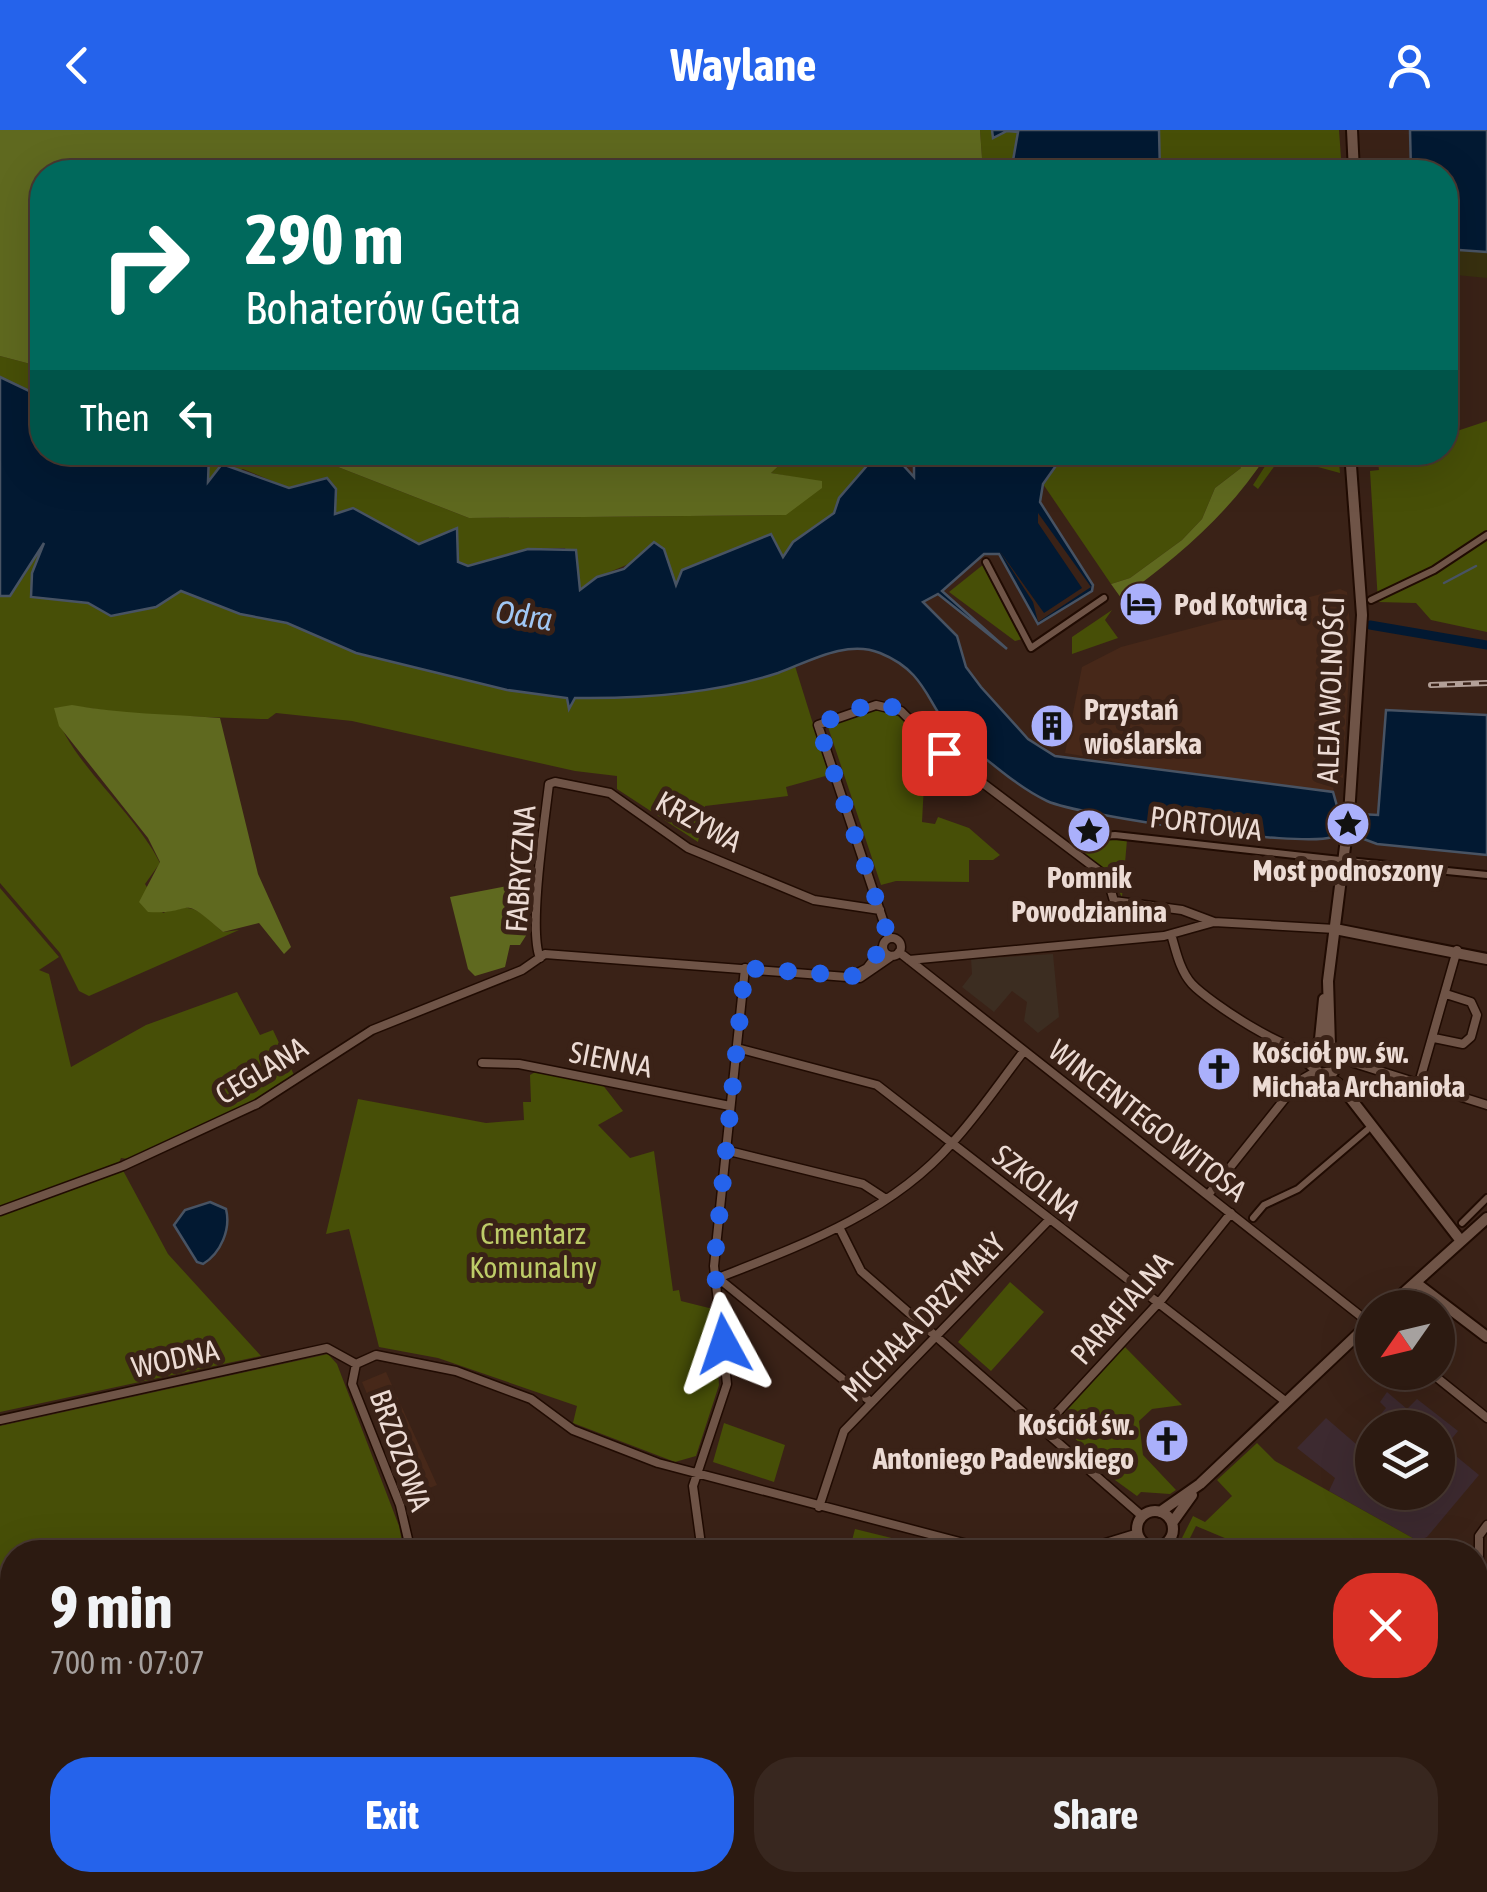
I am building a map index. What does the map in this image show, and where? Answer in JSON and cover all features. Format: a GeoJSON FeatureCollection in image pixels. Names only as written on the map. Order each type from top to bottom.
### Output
{"type":"FeatureCollection","features":[{"type":"Feature","properties":{"kind":"street"},"geometry":{"type":"LineString","coordinates":[[1352,130],[1353,160]]}},
{"type":"Feature","properties":{"kind":"street","name":"ALEJA WOLNOŚCI"},"geometry":{"type":"LineString","coordinates":[[1328,981],[1349,815],[1362,615],[1351,465]]}},
{"type":"Feature","properties":{"kind":"street"},"geometry":{"type":"LineString","coordinates":[[1371,600],[1434,570],[1487,534]]}},
{"type":"Feature","properties":{"kind":"street"},"geometry":{"type":"LineString","coordinates":[[986,562],[1031,648],[1104,598]]}},
{"type":"Feature","properties":{"kind":"street"},"geometry":{"type":"LineString","coordinates":[[889,938],[818,725],[855,708],[891,706],[944,753],[1107,878],[1114,901],[1160,906],[1214,922],[1334,930],[1457,950],[1487,959]]}},
{"type":"Feature","properties":{"kind":"street","name":"KRZYWA"},"geometry":{"type":"LineString","coordinates":[[549,784],[610,792],[688,848],[828,903],[880,910]]}},
{"type":"Feature","properties":{"kind":"street","name":"FABRYCZNA"},"geometry":{"type":"LineString","coordinates":[[540,958],[535,944],[549,784]]}},
{"type":"Feature","properties":{"kind":"street","name":"PORTOWA"},"geometry":{"type":"LineString","coordinates":[[1071,850],[1090,836],[1115,835],[1487,875]]}},
{"type":"Feature","properties":{"kind":"street"},"geometry":{"type":"LineString","coordinates":[[909,960],[1171,934],[1214,922]]}},
{"type":"Feature","properties":{"kind":"street"},"geometry":{"type":"LineString","coordinates":[[1171,934],[1192,984],[1286,1045],[1304,1052],[1334,1048],[1354,1063],[1487,1105]]}},
{"type":"Feature","properties":{"kind":"street"},"geometry":{"type":"LineString","coordinates":[[852,976],[866,968],[889,938]]}},
{"type":"Feature","properties":{"kind":"street"},"geometry":{"type":"LineString","coordinates":[[540,958],[552,952],[866,976],[895,954],[899,942],[889,938]]}},
{"type":"Feature","properties":{"kind":"street"},"geometry":{"type":"LineString","coordinates":[[883,947],[895,954]]}},
{"type":"Feature","properties":{"kind":"street"},"geometry":{"type":"LineString","coordinates":[[1419,1083],[1457,950]]}},
{"type":"Feature","properties":{"kind":"street","name":"WINCENTEGO WITOSA"},"geometry":{"type":"LineString","coordinates":[[895,954],[909,960],[1355,1310]]}},
{"type":"Feature","properties":{"kind":"street","name":"CEGLANA"},"geometry":{"type":"LineString","coordinates":[[0,1211],[123,1166],[257,1104],[372,1030],[522,970],[540,958]]}},
{"type":"Feature","properties":{"kind":"street"},"geometry":{"type":"LineString","coordinates":[[700,1540],[693,1486],[726,1384],[714,1266],[745,968]]}},
{"type":"Feature","properties":{"kind":"street"},"geometry":{"type":"LineString","coordinates":[[1328,981],[1337,1069]]}},
{"type":"Feature","properties":{"kind":"street"},"geometry":{"type":"LineString","coordinates":[[1328,981],[1310,1064],[1341,1086],[1461,1241]]}},
{"type":"Feature","properties":{"kind":"street"},"geometry":{"type":"LineString","coordinates":[[1434,1038],[1464,1044],[1471,1038],[1478,1015],[1470,1002],[1446,994]]}},
{"type":"Feature","properties":{"kind":"street","name":"SZKOLNA"},"geometry":{"type":"LineString","coordinates":[[737,1048],[877,1085],[1285,1400]]}},
{"type":"Feature","properties":{"kind":"street"},"geometry":{"type":"LineString","coordinates":[[718,1278],[838,1228],[886,1199],[952,1144],[1024,1051]]}},
{"type":"Feature","properties":{"kind":"street","name":"SIENNA"},"geometry":{"type":"LineString","coordinates":[[482,1062],[519,1064],[730,1106]]}},
{"type":"Feature","properties":{"kind":"street"},"geometry":{"type":"LineString","coordinates":[[1208,1195],[1299,1080],[1354,1063]]}},
{"type":"Feature","properties":{"kind":"street"},"geometry":{"type":"LineString","coordinates":[[1253,1218],[1264,1205],[1298,1189],[1367,1130]]}},
{"type":"Feature","properties":{"kind":"street"},"geometry":{"type":"LineString","coordinates":[[725,1150],[864,1184],[886,1199]]}},
{"type":"Feature","properties":{"kind":"street"},"geometry":{"type":"LineString","coordinates":[[1462,1223],[1487,1198]]}},
{"type":"Feature","properties":{"kind":"street","name":"PARAFIALNA"},"geometry":{"type":"LineString","coordinates":[[1042,1430],[1158,1303],[1230,1212]]}},
{"type":"Feature","properties":{"kind":"street"},"geometry":{"type":"LineString","coordinates":[[1407,1290],[1487,1218]]}},
{"type":"Feature","properties":{"kind":"street","name":"MICHAŁA DRZYMAŁY"},"geometry":{"type":"LineString","coordinates":[[819,1506],[841,1435],[1049,1220]]}},
{"type":"Feature","properties":{"kind":"street"},"geometry":{"type":"LineString","coordinates":[[838,1228],[858,1268],[1142,1516]]}},
{"type":"Feature","properties":{"kind":"street"},"geometry":{"type":"LineString","coordinates":[[718,1278],[871,1402]]}},
{"type":"Feature","properties":{"kind":"street"},"geometry":{"type":"LineString","coordinates":[[1416,1282],[1487,1337]]}},
{"type":"Feature","properties":{"kind":"street"},"geometry":{"type":"LineString","coordinates":[[1170,1540],[1172,1523],[1200,1484],[1355,1338]]}},
{"type":"Feature","properties":{"kind":"street","name":"WODNA"},"geometry":{"type":"LineString","coordinates":[[0,1420],[327,1348],[356,1364],[376,1355],[467,1374],[526,1397],[573,1430],[697,1472],[940,1540]]}},
{"type":"Feature","properties":{"kind":"street","name":"BRZOZOWA"},"geometry":{"type":"LineString","coordinates":[[356,1364],[352,1384],[400,1505],[409,1540]]}},
{"type":"Feature","properties":{"kind":"street"},"geometry":{"type":"LineString","coordinates":[[1452,1390],[1487,1418]]}},
{"type":"Feature","properties":{"kind":"street"},"geometry":{"type":"LineString","coordinates":[[1142,1516],[1160,1512],[1200,1484]]}},
{"type":"Feature","properties":{"kind":"street"},"geometry":{"type":"LineString","coordinates":[[1160,1512],[1172,1523]]}},
{"type":"Feature","properties":{"kind":"street"},"geometry":{"type":"LineString","coordinates":[[1140,1540],[1142,1516]]}},
{"type":"Feature","properties":{"kind":"shaded area"},"geometry":{"type":"Polygon","coordinates":[[[1340,589],[1347,592],[1351,635],[1343,778],[1335,777],[1333,792],[1233,782],[1065,753],[1082,667],[1121,647],[1340,589]]]}},
{"type":"Feature","properties":{"kind":"shaded area"},"geometry":{"type":"Polygon","coordinates":[[[1053,954],[1059,1017],[1038,1033],[1024,1021],[1027,1002],[1012,991],[994,1012],[962,987],[972,974],[971,959],[1053,954]]]}},
{"type":"Feature","properties":{"kind":"shaded area"},"geometry":{"type":"Polygon","coordinates":[[[386,1372],[437,1485],[410,1496],[362,1382],[386,1372]]]}},
{"type":"Feature","properties":{"kind":"shaded area"},"geometry":{"type":"Polygon","coordinates":[[[1387,1392],[1407,1409],[1417,1399],[1431,1410],[1384,1410],[1380,1402],[1387,1392]]]}},
{"type":"Feature","properties":{"kind":"shaded area"},"geometry":{"type":"Polygon","coordinates":[[[1326,1418],[1355,1443],[1355,1506],[1329,1491],[1335,1478],[1297,1448],[1326,1418]]]}},
{"type":"Feature","properties":{"kind":"shaded area"},"geometry":{"type":"Polygon","coordinates":[[[1455,1455],[1479,1475],[1455,1504],[1455,1455]]]}},
{"type":"Feature","properties":{"kind":"shaded area"},"geometry":{"type":"Polygon","coordinates":[[[1363,1510],[1450,1510],[1427,1537],[1416,1540],[1363,1510]]]}},
{"type":"Feature","properties":{"kind":"green space"},"geometry":{"type":"Polygon","coordinates":[[[0,130],[980,130],[982,160],[30,160],[30,364],[0,356],[0,130]]]}},
{"type":"Feature","properties":{"kind":"green space"},"geometry":{"type":"Polygon","coordinates":[[[980,130],[992,130],[994,137],[1007,131],[1018,132],[1013,160],[982,160],[980,130]]]}},
{"type":"Feature","properties":{"kind":"green space"},"geometry":{"type":"Polygon","coordinates":[[[1159,130],[1339,130],[1341,160],[1160,160],[1159,130]]]}},
{"type":"Feature","properties":{"kind":"green space"},"geometry":{"type":"Polygon","coordinates":[[[0,356],[30,364],[30,391],[0,377],[0,356]]]}},
{"type":"Feature","properties":{"kind":"green space"},"geometry":{"type":"Polygon","coordinates":[[[1487,421],[1487,632],[1431,620],[1416,603],[1378,602],[1370,471],[1379,470],[1378,465],[1458,465],[1458,431],[1487,421]]]}},
{"type":"Feature","properties":{"kind":"green space"},"geometry":{"type":"Polygon","coordinates":[[[208,465],[333,465],[469,518],[785,515],[793,477],[771,473],[780,465],[868,465],[839,498],[834,513],[793,542],[783,558],[772,534],[676,587],[664,549],[598,577],[579,591],[565,548],[528,549],[469,566],[384,528],[353,508],[335,514],[315,481],[289,488],[243,469],[207,485],[208,465]]]}},
{"type":"Feature","properties":{"kind":"green space"},"geometry":{"type":"Polygon","coordinates":[[[333,465],[780,465],[771,473],[822,481],[822,488],[786,515],[469,518],[333,465]]]}},
{"type":"Feature","properties":{"kind":"green space"},"geometry":{"type":"Polygon","coordinates":[[[1056,465],[1241,468],[1215,488],[1202,519],[1182,540],[1130,578],[1111,584],[1043,484],[1056,465]]]}},
{"type":"Feature","properties":{"kind":"green space"},"geometry":{"type":"Polygon","coordinates":[[[1239,465],[1260,465],[1202,533],[1121,598],[1111,584],[1130,578],[1182,540],[1202,519],[1215,488],[1241,468],[1239,465]]]}},
{"type":"Feature","properties":{"kind":"green space"},"geometry":{"type":"Polygon","coordinates":[[[1266,465],[1275,465],[1258,489],[1253,485],[1266,465]]]}},
{"type":"Feature","properties":{"kind":"green space"},"geometry":{"type":"Polygon","coordinates":[[[1310,465],[1339,465],[1340,473],[1310,465]]]}},
{"type":"Feature","properties":{"kind":"green space"},"geometry":{"type":"Polygon","coordinates":[[[44,542],[32,573],[32,597],[88,603],[111,616],[155,607],[181,591],[240,614],[287,623],[356,653],[507,690],[567,698],[569,708],[575,698],[678,695],[795,666],[829,775],[786,787],[788,796],[705,806],[698,842],[617,789],[617,776],[575,771],[352,721],[276,713],[268,719],[55,708],[71,745],[135,824],[160,863],[145,884],[163,913],[189,908],[223,932],[239,930],[89,996],[79,991],[60,953],[0,883],[0,596],[23,578],[44,542]]]}},
{"type":"Feature","properties":{"kind":"green space"},"geometry":{"type":"Polygon","coordinates":[[[989,560],[1030,637],[1015,641],[949,592],[989,560]]]}},
{"type":"Feature","properties":{"kind":"green space"},"geometry":{"type":"Polygon","coordinates":[[[1112,610],[1105,620],[1118,638],[1072,654],[1072,637],[1112,610]]]}},
{"type":"Feature","properties":{"kind":"green space"},"geometry":{"type":"Polygon","coordinates":[[[72,705],[220,718],[258,874],[291,947],[284,954],[259,923],[223,932],[192,908],[148,912],[139,902],[160,862],[148,838],[59,726],[54,708],[72,705]]]}},
{"type":"Feature","properties":{"kind":"green space"},"geometry":{"type":"Polygon","coordinates":[[[884,708],[909,722],[941,760],[924,784],[922,822],[935,824],[938,817],[969,828],[1000,855],[993,860],[969,860],[969,882],[896,881],[881,885],[827,724],[858,710],[884,708]]]}},
{"type":"Feature","properties":{"kind":"green space"},"geometry":{"type":"Polygon","coordinates":[[[1094,839],[1127,840],[1122,897],[1109,875],[1085,854],[1087,843],[1094,839]]]}},
{"type":"Feature","properties":{"kind":"green space"},"geometry":{"type":"Polygon","coordinates":[[[529,882],[527,934],[520,945],[510,945],[505,967],[475,976],[468,969],[450,897],[529,882]]]}},
{"type":"Feature","properties":{"kind":"green space"},"geometry":{"type":"Polygon","coordinates":[[[0,888],[59,957],[39,970],[49,974],[71,1067],[146,1025],[237,992],[260,1035],[273,1030],[294,1075],[255,1100],[128,1159],[121,1158],[119,1163],[168,1254],[261,1356],[0,1412],[0,888]]]}},
{"type":"Feature","properties":{"kind":"green space","name":"Cmentarz Komunalny"},"geometry":{"type":"Polygon","coordinates":[[[537,1071],[602,1084],[623,1111],[598,1125],[630,1158],[654,1151],[673,1291],[679,1290],[681,1301],[713,1309],[719,1385],[696,1456],[675,1462],[573,1423],[577,1406],[438,1358],[379,1347],[349,1229],[326,1234],[358,1099],[486,1123],[524,1120],[523,1102],[531,1102],[530,1075],[537,1071]]]}},
{"type":"Feature","properties":{"kind":"green space"},"geometry":{"type":"Polygon","coordinates":[[[1010,1282],[1044,1312],[991,1371],[958,1342],[1010,1282]]]}},
{"type":"Feature","properties":{"kind":"green space"},"geometry":{"type":"Polygon","coordinates":[[[1125,1347],[1182,1405],[1152,1409],[1139,1421],[1143,1455],[1176,1490],[1170,1494],[1141,1492],[1137,1496],[1108,1475],[1111,1470],[1056,1422],[1125,1347]]]}},
{"type":"Feature","properties":{"kind":"green space"},"geometry":{"type":"Polygon","coordinates":[[[328,1354],[337,1364],[402,1540],[0,1540],[0,1426],[328,1354]]]}},
{"type":"Feature","properties":{"kind":"green space"},"geometry":{"type":"Polygon","coordinates":[[[724,1423],[785,1445],[774,1482],[713,1462],[724,1423]]]}},
{"type":"Feature","properties":{"kind":"green space"},"geometry":{"type":"Polygon","coordinates":[[[1257,1443],[1275,1461],[1355,1506],[1355,1510],[1363,1510],[1416,1540],[1229,1540],[1196,1526],[1189,1540],[1181,1540],[1193,1516],[1205,1522],[1232,1496],[1217,1480],[1257,1443]]]}},
{"type":"Feature","properties":{"kind":"green space"},"geometry":{"type":"Polygon","coordinates":[[[855,1529],[900,1540],[852,1540],[855,1529]]]}},
{"type":"Feature","properties":{"kind":"sand"},"geometry":{"type":"Polygon","coordinates":[[[1458,250],[1487,252],[1487,278],[1458,275],[1458,250]]]}},
{"type":"Feature","properties":{"kind":"water"},"geometry":{"type":"Polygon","coordinates":[[[992,130],[1159,130],[1160,160],[1013,160],[1018,132],[1007,131],[993,138],[992,130]]]}},
{"type":"Feature","properties":{"kind":"water"},"geometry":{"type":"Polygon","coordinates":[[[1410,130],[1487,130],[1487,252],[1458,250],[1458,160],[1411,160],[1410,130]]]}},
{"type":"Feature","properties":{"kind":"water","name":"Odra"},"geometry":{"type":"Polygon","coordinates":[[[0,377],[30,391],[30,465],[209,465],[208,482],[225,465],[289,488],[327,478],[336,489],[335,514],[353,508],[419,544],[457,528],[458,562],[468,566],[528,549],[576,550],[580,590],[597,577],[624,569],[654,542],[664,549],[676,585],[682,570],[771,534],[783,557],[793,542],[834,513],[839,498],[868,465],[903,465],[914,477],[914,465],[1056,465],[1043,484],[1040,502],[1093,585],[1092,591],[1038,624],[999,554],[984,554],[942,591],[1007,649],[938,594],[923,602],[957,636],[966,667],[1028,739],[1055,756],[1333,792],[1339,813],[1378,815],[1386,710],[1487,715],[1487,855],[1377,844],[1345,832],[1312,839],[1190,829],[1047,801],[1013,781],[961,739],[910,671],[867,649],[841,650],[778,673],[703,690],[575,698],[569,709],[567,698],[507,690],[356,653],[287,623],[240,614],[181,591],[156,607],[111,616],[88,603],[31,597],[32,573],[44,543],[10,596],[0,596],[0,377]]]}},
{"type":"Feature","properties":{"kind":"water"},"geometry":{"type":"Polygon","coordinates":[[[210,1202],[226,1209],[227,1224],[220,1247],[203,1264],[197,1262],[174,1225],[185,1210],[210,1202]]]}},
{"type":"Feature","properties":{"kind":"pier"},"geometry":{"type":"Polygon","coordinates":[[[1038,513],[1091,587],[1038,622],[1033,602],[999,550],[1044,613],[1082,588],[1038,523],[1038,513]]]}},
{"type":"Feature","properties":{"kind":"waterway"},"geometry":{"type":"LineString","coordinates":[[1444,583],[1476,566]]}},
{"type":"Feature","properties":{"kind":"waterway"},"geometry":{"type":"LineString","coordinates":[[1370,625],[1487,645]]}},
{"type":"Feature","properties":{"kind":"railway"},"geometry":{"type":"LineString","coordinates":[[1431,685],[1487,683]]}},
{"type":"Feature","properties":{"kind":"place","name":"Pod Kotwicą"},"geometry":{"type":"Point","coordinates":[1141,604]}},
{"type":"Feature","properties":{"kind":"place","name":"Przystań wioślarska"},"geometry":{"type":"Point","coordinates":[1052,726]}},
{"type":"Feature","properties":{"kind":"place","name":"Most podnoszony"},"geometry":{"type":"Point","coordinates":[1348,824]}},
{"type":"Feature","properties":{"kind":"place","name":"Pomnik Powodzianina"},"geometry":{"type":"Point","coordinates":[1089,831]}},
{"type":"Feature","properties":{"kind":"place","name":"Kościół pw. św. Michała Archanioła"},"geometry":{"type":"Point","coordinates":[1219,1069]}},
{"type":"Feature","properties":{"kind":"place","name":"Kościół św. Antoniego Padewskiego"},"geometry":{"type":"Point","coordinates":[1167,1441]}},
{"type":"Feature","properties":{"kind":"route"},"geometry":{"type":"LineString","coordinates":[[724,1344],[714,1266],[745,968],[852,976],[866,968],[889,938],[818,725],[855,708],[891,706],[944,753]]}}]}
